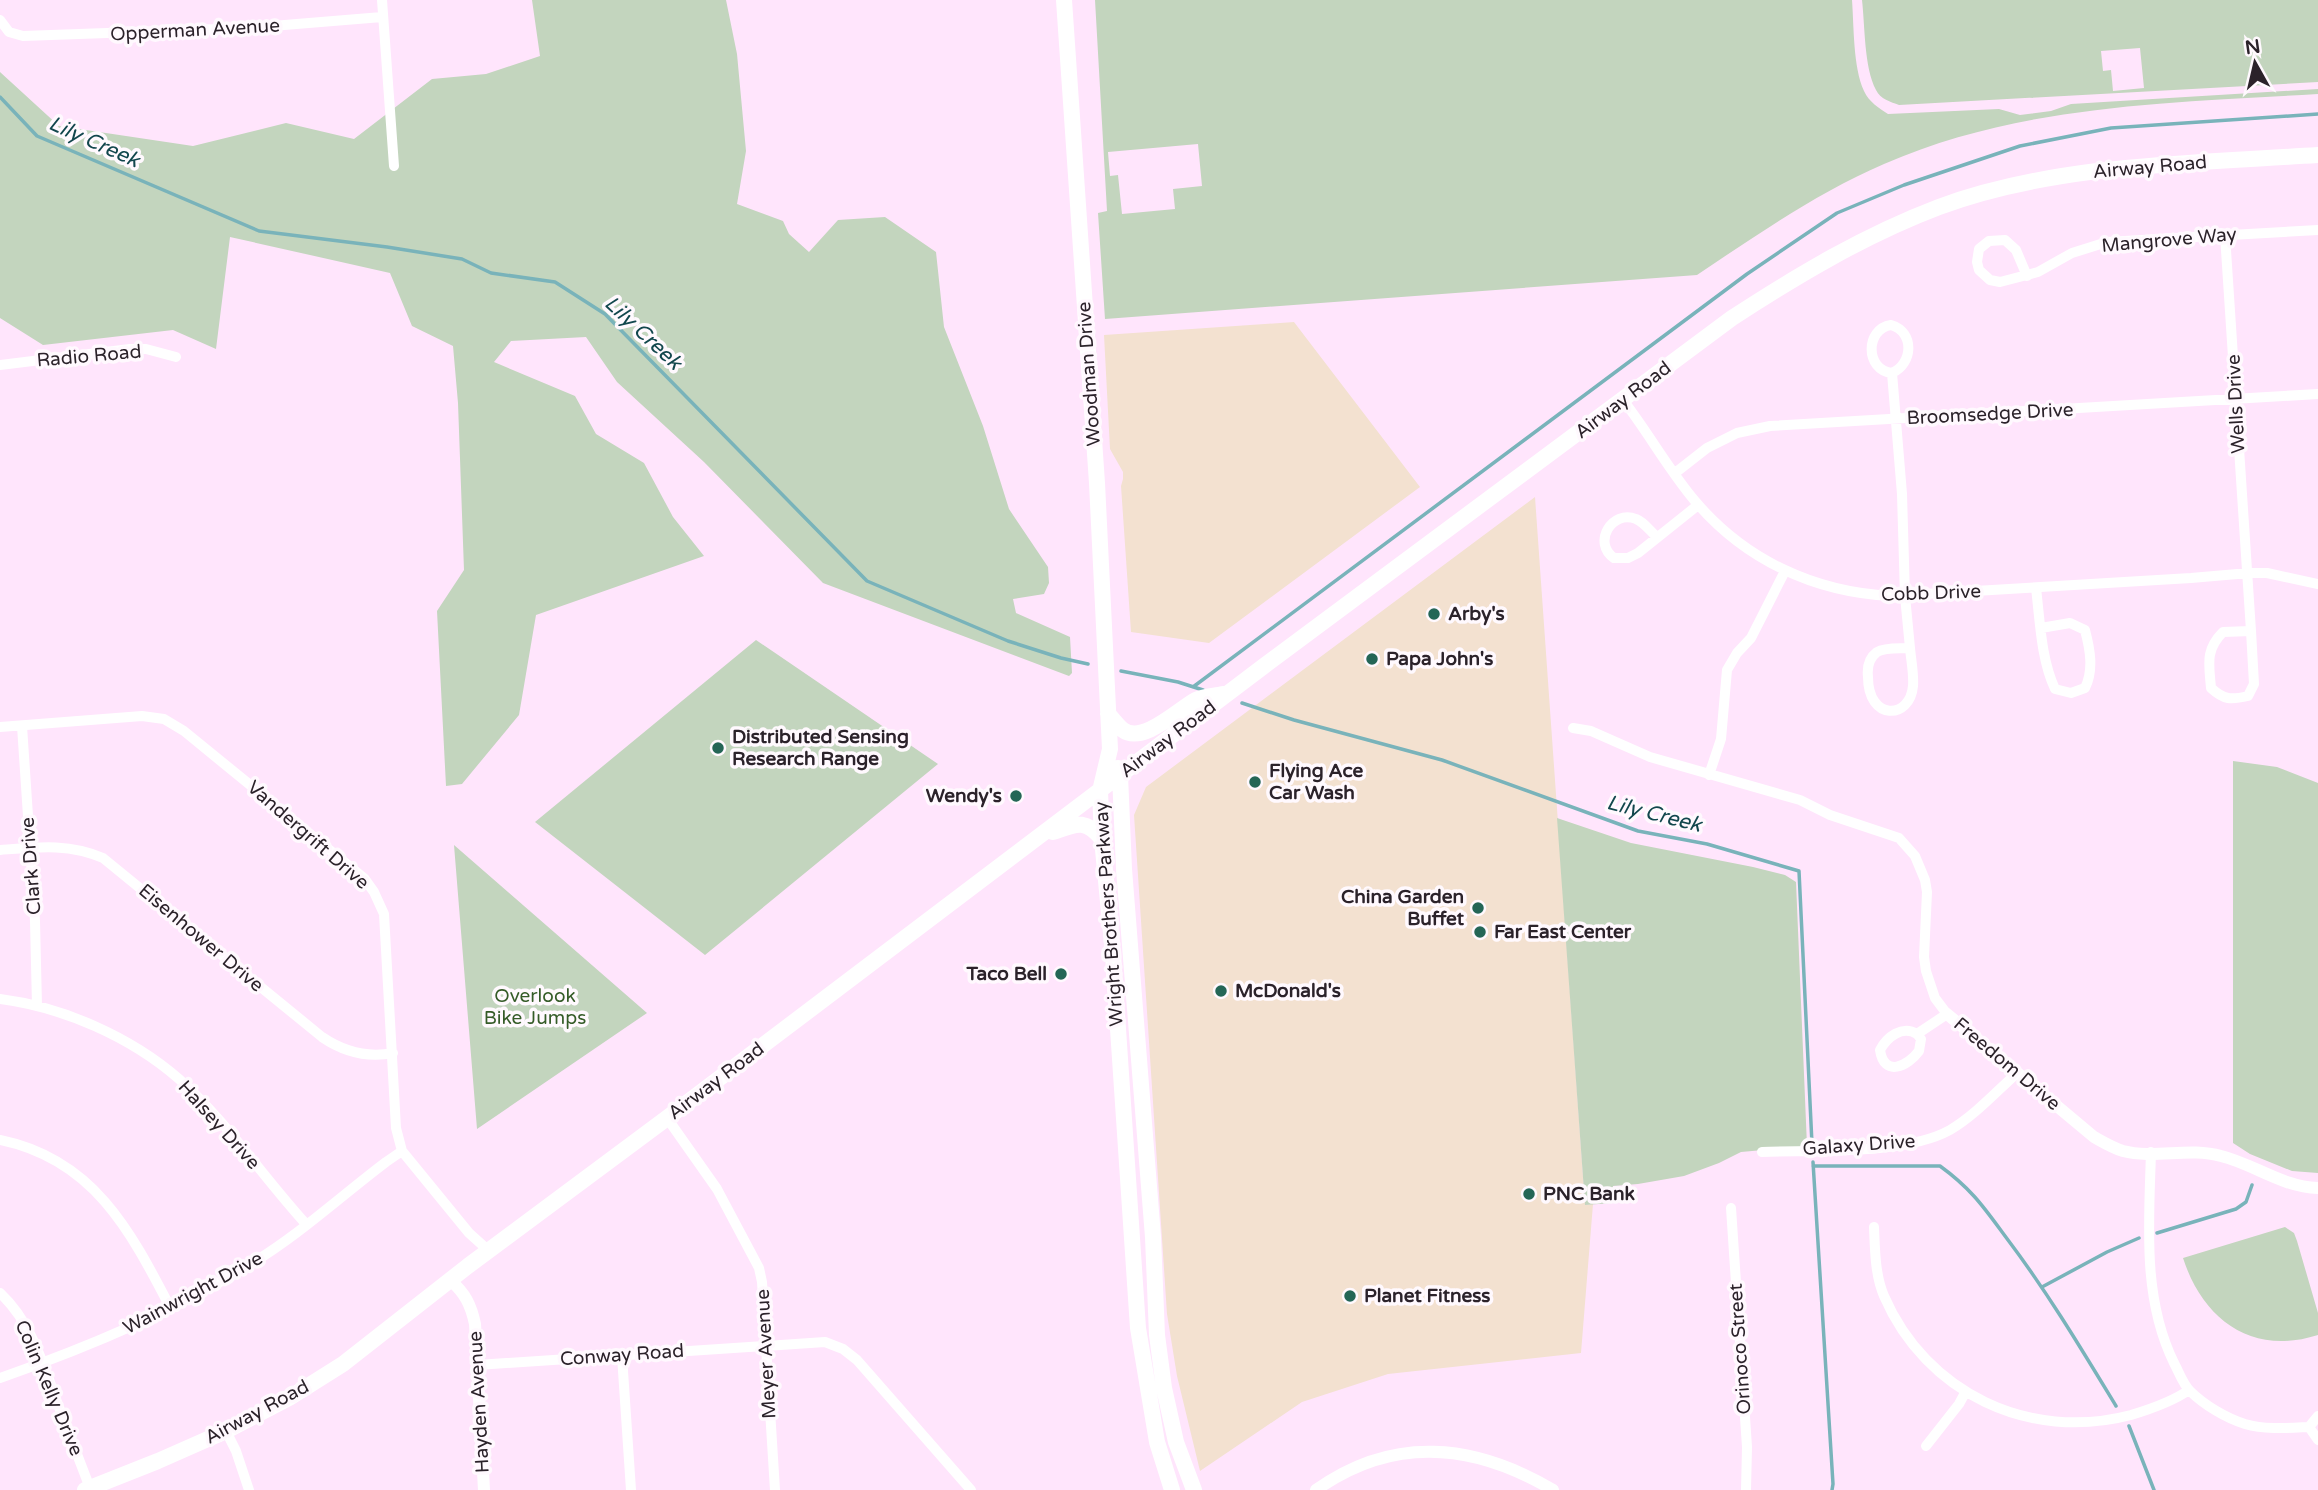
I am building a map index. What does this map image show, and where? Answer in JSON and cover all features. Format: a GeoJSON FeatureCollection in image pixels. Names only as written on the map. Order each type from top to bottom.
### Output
{"type":"FeatureCollection","features":[{"type":"Feature","properties":{"kind":"main road","name":"Woodman Drive"},"geometry":{"type":"LineString","coordinates":[[1064,0],[1097,483],[1110,749]]}},
{"type":"Feature","properties":{"kind":"main road","name":"Airway Road"},"geometry":{"type":"LineString","coordinates":[[88,1489],[226,1431],[289,1398],[343,1364],[1229,693],[1732,318],[1793,279],[1850,246],[1939,207],[2026,183],[2082,173],[2318,155]]}},
{"type":"Feature","properties":{"kind":"main road"},"geometry":{"type":"LineString","coordinates":[[1108,714],[1124,732],[1150,730],[1166,722],[1197,699],[1229,693]]}},
{"type":"Feature","properties":{"kind":"main road","name":"Wright Brothers Parkway"},"geometry":{"type":"LineString","coordinates":[[1110,749],[1121,775],[1129,923],[1153,1237],[1157,1335],[1164,1388],[1176,1442],[1194,1490]]}},
{"type":"Feature","properties":{"kind":"main road","name":"Wright Brothers Parkway"},"geometry":{"type":"LineString","coordinates":[[1110,749],[1103,788],[1102,839],[1114,954],[1138,1328],[1157,1442],[1172,1490]]}},
{"type":"Feature","properties":{"kind":"main road"},"geometry":{"type":"LineString","coordinates":[[1103,788],[1111,855],[1129,923]]}},
{"type":"Feature","properties":{"kind":"main road"},"geometry":{"type":"LineString","coordinates":[[1037,837],[1074,824],[1083,824],[1093,828],[1102,839]]}},
{"type":"Feature","properties":{"kind":"street"},"geometry":{"type":"LineString","coordinates":[[382,0],[394,166]]}},
{"type":"Feature","properties":{"kind":"street","name":"Opperman Avenue"},"geometry":{"type":"LineString","coordinates":[[0,20],[9,32],[23,36],[247,28],[382,18]]}},
{"type":"Feature","properties":{"kind":"street","name":"Mangrove Way"},"geometry":{"type":"LineString","coordinates":[[2027,276],[2016,250],[2005,240],[1989,241],[1979,249],[1976,262],[1979,270],[1990,280],[2000,282],[2027,276],[2038,272],[2072,253],[2107,242],[2318,230]]}},
{"type":"Feature","properties":{"kind":"street","name":"Wells Drive"},"geometry":{"type":"LineString","coordinates":[[2225,235],[2249,572],[2254,684],[2248,696],[2221,698],[2211,688],[2209,659],[2212,643],[2223,632],[2251,631]]}},
{"type":"Feature","properties":{"kind":"street"},"geometry":{"type":"LineString","coordinates":[[1892,326],[1903,332],[1907,338],[1908,359],[1892,373],[1876,365],[1872,351],[1874,335],[1879,329],[1892,326]]}},
{"type":"Feature","properties":{"kind":"street","name":"Radio Road"},"geometry":{"type":"LineString","coordinates":[[0,365],[130,349],[145,349],[176,357]]}},
{"type":"Feature","properties":{"kind":"street"},"geometry":{"type":"LineString","coordinates":[[1892,373],[1913,686],[1910,699],[1902,707],[1893,711],[1880,708],[1872,702],[1869,694],[1867,667],[1877,652],[1910,648]]}},
{"type":"Feature","properties":{"kind":"street","name":"Broomsedge Drive"},"geometry":{"type":"LineString","coordinates":[[1675,472],[1707,448],[1737,433],[1770,426],[2318,394]]}},
{"type":"Feature","properties":{"kind":"street","name":"Cobb Drive"},"geometry":{"type":"LineString","coordinates":[[1623,400],[1698,505],[1738,542],[1785,571],[1812,582],[1871,595],[1906,596],[2249,572],[2318,584]]}},
{"type":"Feature","properties":{"kind":"street"},"geometry":{"type":"LineString","coordinates":[[1657,537],[1640,521],[1625,517],[1618,519],[1608,529],[1603,542],[1608,555],[1620,560],[1638,553],[1698,505]]}},
{"type":"Feature","properties":{"kind":"street"},"geometry":{"type":"LineString","coordinates":[[1573,728],[1591,731],[1650,757],[1709,775],[1721,739],[1727,670],[1737,653],[1751,638],[1785,571]]}},
{"type":"Feature","properties":{"kind":"street"},"geometry":{"type":"LineString","coordinates":[[2036,588],[2041,628],[2048,674],[2055,690],[2071,693],[2085,688],[2091,677],[2085,630],[2070,623],[2041,628]]}},
{"type":"Feature","properties":{"kind":"street","name":"Vandergrift Drive"},"geometry":{"type":"LineString","coordinates":[[0,727],[142,716],[164,719],[184,730],[364,878],[384,914],[396,1128],[402,1151]]}},
{"type":"Feature","properties":{"kind":"street","name":"Clark Drive"},"geometry":{"type":"LineString","coordinates":[[22,726],[35,921],[37,1006]]}},
{"type":"Feature","properties":{"kind":"street","name":"Freedom Drive"},"geometry":{"type":"LineString","coordinates":[[1709,775],[1800,800],[1830,815],[1899,838],[1907,845],[1925,880],[1927,892],[1924,957],[1936,998],[1947,1014],[2101,1141],[2123,1151],[2191,1151],[2221,1156],[2281,1180],[2318,1188]]}},
{"type":"Feature","properties":{"kind":"street","name":"Eisenhower Drive"},"geometry":{"type":"LineString","coordinates":[[0,850],[57,846],[76,848],[103,858],[333,1045],[359,1054],[393,1053]]}},
{"type":"Feature","properties":{"kind":"street","name":"Halsey Drive"},"geometry":{"type":"LineString","coordinates":[[0,999],[69,1016],[120,1040],[178,1079],[211,1111],[306,1224]]}},
{"type":"Feature","properties":{"kind":"street"},"geometry":{"type":"LineString","coordinates":[[1917,1034],[1947,1014]]}},
{"type":"Feature","properties":{"kind":"street"},"geometry":{"type":"LineString","coordinates":[[1902,1030],[1911,1030],[1917,1034],[1920,1038],[1919,1051],[1906,1065],[1888,1066],[1881,1059],[1880,1051],[1891,1037],[1902,1030]]}},
{"type":"Feature","properties":{"kind":"street","name":"Galaxy Drive"},"geometry":{"type":"LineString","coordinates":[[1762,1152],[1881,1147],[1933,1138],[1962,1121],[2017,1074]]}},
{"type":"Feature","properties":{"kind":"street","name":"Meyer Avenue"},"geometry":{"type":"LineString","coordinates":[[667,1118],[717,1189],[754,1255],[762,1282],[775,1490]]}},
{"type":"Feature","properties":{"kind":"street"},"geometry":{"type":"LineString","coordinates":[[0,1140],[43,1154],[69,1170],[100,1195],[132,1235],[170,1307]]}},
{"type":"Feature","properties":{"kind":"street"},"geometry":{"type":"LineString","coordinates":[[402,1151],[469,1233],[489,1251]]}},
{"type":"Feature","properties":{"kind":"street","name":"Wainwright Drive"},"geometry":{"type":"LineString","coordinates":[[0,1378],[110,1336],[250,1265],[402,1151]]}},
{"type":"Feature","properties":{"kind":"street"},"geometry":{"type":"LineString","coordinates":[[2151,1152],[2148,1233],[2153,1292],[2171,1357],[2189,1390],[2224,1415],[2246,1424],[2274,1429],[2309,1427]]}},
{"type":"Feature","properties":{"kind":"street","name":"Orinoco Street"},"geometry":{"type":"LineString","coordinates":[[1731,1209],[1747,1447],[1746,1490]]}},
{"type":"Feature","properties":{"kind":"street"},"geometry":{"type":"LineString","coordinates":[[1874,1227],[1879,1277],[1884,1295],[1896,1317],[1925,1358],[1965,1393],[2031,1418],[2077,1423],[2118,1418],[2144,1411],[2179,1398],[2189,1390]]}},
{"type":"Feature","properties":{"kind":"street","name":"Hayden Avenue"},"geometry":{"type":"LineString","coordinates":[[451,1281],[461,1290],[472,1312],[484,1490]]}},
{"type":"Feature","properties":{"kind":"street","name":"Colin Kelly Drive"},"geometry":{"type":"LineString","coordinates":[[0,1293],[26,1324],[43,1363],[88,1489]]}},
{"type":"Feature","properties":{"kind":"street","name":"Conway Road"},"geometry":{"type":"LineString","coordinates":[[477,1365],[825,1342],[843,1349],[857,1360],[971,1490]]}},
{"type":"Feature","properties":{"kind":"street"},"geometry":{"type":"LineString","coordinates":[[622,1356],[631,1490]]}},
{"type":"Feature","properties":{"kind":"street"},"geometry":{"type":"LineString","coordinates":[[1926,1447],[1965,1393]]}},
{"type":"Feature","properties":{"kind":"street"},"geometry":{"type":"LineString","coordinates":[[2309,1427],[2318,1416]]}},
{"type":"Feature","properties":{"kind":"street"},"geometry":{"type":"LineString","coordinates":[[2309,1427],[2318,1440]]}},
{"type":"Feature","properties":{"kind":"street"},"geometry":{"type":"LineString","coordinates":[[226,1431],[249,1490]]}},
{"type":"Feature","properties":{"kind":"street"},"geometry":{"type":"LineString","coordinates":[[1316,1490],[1362,1464],[1404,1453],[1425,1451],[1471,1455],[1491,1460],[1553,1490]]}},
{"type":"Feature","properties":{"kind":"shaded area"},"geometry":{"type":"Polygon","coordinates":[[[1294,322],[1420,487],[1209,643],[1131,632],[1121,486],[1123,472],[1110,449],[1104,335],[1294,322]]]}},
{"type":"Feature","properties":{"kind":"shaded area"},"geometry":{"type":"Polygon","coordinates":[[[1535,497],[1585,1205],[1593,1204],[1581,1353],[1388,1374],[1302,1402],[1200,1471],[1177,1376],[1167,1314],[1134,815],[1146,787],[1535,497]]]}},
{"type":"Feature","properties":{"kind":"green space"},"geometry":{"type":"Polygon","coordinates":[[[532,0],[726,0],[737,54],[746,151],[737,204],[783,221],[789,234],[809,252],[838,220],[885,217],[936,252],[944,327],[983,426],[1009,509],[1048,567],[1049,583],[1044,594],[1013,599],[1016,613],[1070,637],[1072,673],[1069,676],[823,583],[704,462],[617,382],[586,337],[511,341],[494,362],[575,396],[596,434],[644,463],[673,517],[704,556],[536,615],[519,715],[462,784],[446,786],[437,611],[464,570],[458,403],[453,346],[412,326],[390,273],[230,237],[216,349],[173,330],[43,345],[0,318],[0,72],[59,126],[193,146],[286,123],[354,139],[432,79],[486,74],[540,56],[532,0]]]}},
{"type":"Feature","properties":{"kind":"green space"},"geometry":{"type":"Polygon","coordinates":[[[1095,0],[1852,0],[1860,81],[1874,104],[1888,114],[1999,109],[2020,115],[2051,111],[2071,104],[2318,89],[2318,94],[2098,110],[1989,129],[1936,144],[1884,164],[1835,188],[1788,215],[1697,275],[1105,319],[1098,213],[1107,211],[1095,0]],[[1198,144],[1108,152],[1110,176],[1118,175],[1122,214],[1175,209],[1173,189],[1202,186],[1198,144]]]}},
{"type":"Feature","properties":{"kind":"green space"},"geometry":{"type":"Polygon","coordinates":[[[1862,0],[2318,0],[2318,82],[1899,105],[1880,96],[1872,81],[1867,58],[1862,0]],[[2140,48],[2101,51],[2103,71],[2111,70],[2113,91],[2144,88],[2140,48]]]}},
{"type":"Feature","properties":{"kind":"green space"},"geometry":{"type":"Polygon","coordinates":[[[756,640],[938,764],[705,955],[535,822],[756,640]]]}},
{"type":"Feature","properties":{"kind":"green space"},"geometry":{"type":"Polygon","coordinates":[[[2233,761],[2277,767],[2318,783],[2318,1173],[2292,1171],[2250,1154],[2233,1143],[2233,761]]]}},
{"type":"Feature","properties":{"kind":"green space"},"geometry":{"type":"Polygon","coordinates":[[[1557,818],[1631,843],[1753,867],[1785,875],[1796,882],[1807,1146],[1741,1152],[1684,1176],[1613,1186],[1612,1203],[1585,1205],[1557,818]]]}},
{"type":"Feature","properties":{"kind":"green space","name":"Overlook Bike Jumps"},"geometry":{"type":"Polygon","coordinates":[[[454,845],[647,1013],[477,1129],[454,845]]]}},
{"type":"Feature","properties":{"kind":"green space"},"geometry":{"type":"Polygon","coordinates":[[[2285,1227],[2294,1233],[2297,1241],[2318,1313],[2318,1335],[2272,1341],[2233,1328],[2217,1315],[2203,1299],[2183,1258],[2285,1227]]]}},
{"type":"Feature","properties":{"kind":"waterway","name":"Lily Creek"},"geometry":{"type":"LineString","coordinates":[[0,97],[37,136],[259,231],[462,259],[491,273],[555,282],[605,314],[867,581],[1008,641],[1088,664]]}},
{"type":"Feature","properties":{"kind":"waterway"},"geometry":{"type":"LineString","coordinates":[[1193,687],[1747,274],[1837,213],[1904,185],[2020,146],[2111,128],[2318,114]]}},
{"type":"Feature","properties":{"kind":"waterway","name":"Lily Creek"},"geometry":{"type":"LineString","coordinates":[[1121,671],[1178,682],[1203,690]]}},
{"type":"Feature","properties":{"kind":"waterway","name":"Lily Creek"},"geometry":{"type":"LineString","coordinates":[[1242,703],[1442,760],[1638,831],[1707,844],[1799,871],[1812,1144]]}},
{"type":"Feature","properties":{"kind":"waterway"},"geometry":{"type":"LineString","coordinates":[[1813,1162],[1832,1490]]}},
{"type":"Feature","properties":{"kind":"waterway"},"geometry":{"type":"LineString","coordinates":[[1813,1166],[1940,1166],[1978,1200],[2023,1260],[2116,1406]]}},
{"type":"Feature","properties":{"kind":"waterway"},"geometry":{"type":"LineString","coordinates":[[2157,1233],[2236,1209],[2246,1202],[2252,1185]]}},
{"type":"Feature","properties":{"kind":"waterway"},"geometry":{"type":"LineString","coordinates":[[2042,1287],[2139,1238]]}},
{"type":"Feature","properties":{"kind":"waterway"},"geometry":{"type":"LineString","coordinates":[[2129,1426],[2154,1490]]}},
{"type":"Feature","properties":{"kind":"place","name":"Arby's"},"geometry":{"type":"Point","coordinates":[1434,614]}},
{"type":"Feature","properties":{"kind":"place","name":"Papa John's"},"geometry":{"type":"Point","coordinates":[1372,659]}},
{"type":"Feature","properties":{"kind":"place","name":"Distributed Sensing Research Range"},"geometry":{"type":"Point","coordinates":[718,748]}},
{"type":"Feature","properties":{"kind":"place","name":"Flying Ace Car Wash"},"geometry":{"type":"Point","coordinates":[1255,782]}},
{"type":"Feature","properties":{"kind":"place","name":"Wendy's"},"geometry":{"type":"Point","coordinates":[1016,796]}},
{"type":"Feature","properties":{"kind":"place","name":"China Garden Buffet"},"geometry":{"type":"Point","coordinates":[1478,908]}},
{"type":"Feature","properties":{"kind":"place","name":"Far East Center"},"geometry":{"type":"Point","coordinates":[1480,932]}},
{"type":"Feature","properties":{"kind":"place","name":"Taco Bell"},"geometry":{"type":"Point","coordinates":[1061,974]}},
{"type":"Feature","properties":{"kind":"place","name":"McDonald's"},"geometry":{"type":"Point","coordinates":[1221,991]}},
{"type":"Feature","properties":{"kind":"place","name":"PNC Bank"},"geometry":{"type":"Point","coordinates":[1529,1194]}},
{"type":"Feature","properties":{"kind":"place","name":"Planet Fitness"},"geometry":{"type":"Point","coordinates":[1350,1296]}}]}
